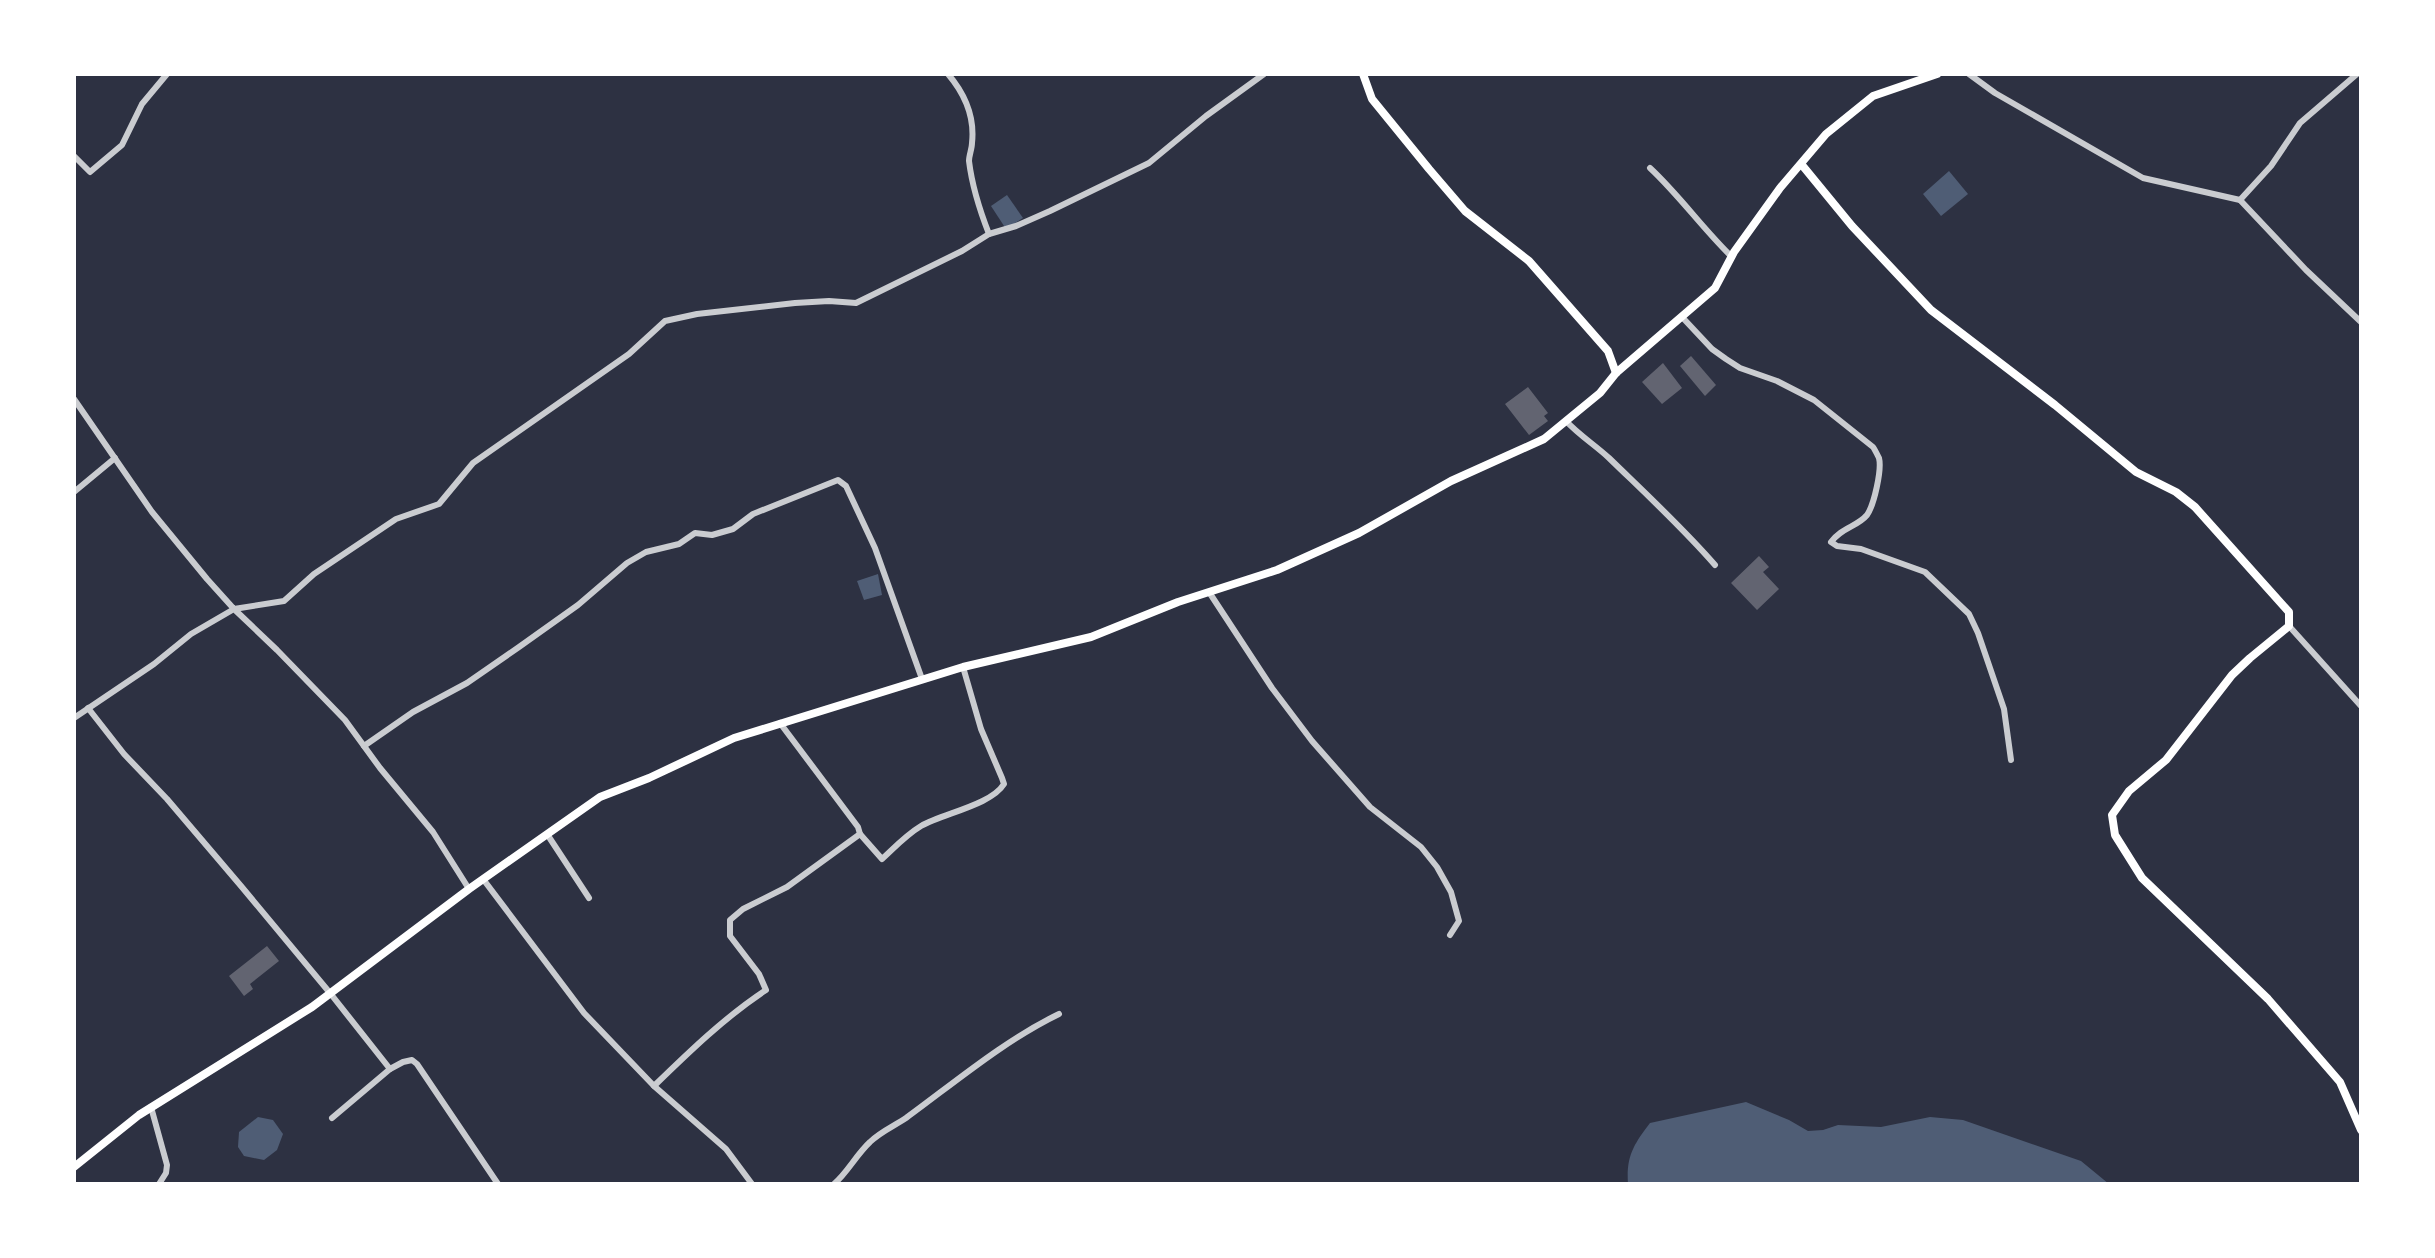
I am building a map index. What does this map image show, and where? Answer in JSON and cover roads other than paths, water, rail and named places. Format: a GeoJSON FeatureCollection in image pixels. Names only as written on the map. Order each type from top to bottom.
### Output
{"type":"FeatureCollection","features":[{"type":"Feature","properties":{"kind":"main road"},"geometry":{"type":"LineString","coordinates":[[1363,74],[1372,99],[1429,169],[1465,211],[1529,261],[1608,351],[1616,373]]}},
{"type":"Feature","properties":{"kind":"main road"},"geometry":{"type":"LineString","coordinates":[[74,1167],[151,1107],[312,1007],[469,889],[600,797],[734,738],[963,667],[1091,637],[1277,570],[1359,533],[1451,481],[1544,439],[1600,393],[1616,373],[1715,288],[1732,257],[1780,188],[1826,134],[1873,96],[1937,74]]}},
{"type":"Feature","properties":{"kind":"main road"},"geometry":{"type":"LineString","coordinates":[[1802,165],[1852,226],[1931,310],[2136,472],[2176,492],[2195,507],[2289,612],[2289,626],[2232,675],[2166,760],[2129,791],[2112,815],[2115,835],[2142,878],[2268,999],[2340,1082],[2361,1130]]}},
{"type":"Feature","properties":{"kind":"street"},"geometry":{"type":"LineString","coordinates":[[74,156],[90,172],[122,145],[142,104],[167,74]]}},
{"type":"Feature","properties":{"kind":"street"},"geometry":{"type":"LineString","coordinates":[[948,74],[962,92],[970,111],[972,143],[969,158],[980,210],[989,234]]}},
{"type":"Feature","properties":{"kind":"street"},"geometry":{"type":"LineString","coordinates":[[74,718],[154,664],[191,634],[234,609],[284,601],[314,574],[396,519],[439,504],[473,463],[629,354],[665,321],[697,314],[795,303],[856,303],[962,251],[989,234],[1050,211],[1149,163],[1264,74]]}},
{"type":"Feature","properties":{"kind":"street"},"geometry":{"type":"LineString","coordinates":[[1969,74],[1995,93],[2143,178],[2240,200],[2306,270],[2361,322]]}},
{"type":"Feature","properties":{"kind":"street"},"geometry":{"type":"LineString","coordinates":[[2240,200],[2271,166],[2300,123],[2357,74]]}},
{"type":"Feature","properties":{"kind":"street"},"geometry":{"type":"LineString","coordinates":[[1650,168],[1732,257]]}},
{"type":"Feature","properties":{"kind":"street"},"geometry":{"type":"LineString","coordinates":[[1682,317],[1712,349],[1726,359],[1814,400],[1873,447],[1879,464],[1869,513],[1845,528],[1831,542],[1837,546],[1861,549],[1925,572],[1969,614],[2004,709],[2011,760]]}},
{"type":"Feature","properties":{"kind":"street"},"geometry":{"type":"LineString","coordinates":[[74,399],[152,512],[234,609],[345,720],[433,832],[469,889]]}},
{"type":"Feature","properties":{"kind":"street"},"geometry":{"type":"LineString","coordinates":[[1566,421],[1662,508],[1715,565]]}},
{"type":"Feature","properties":{"kind":"street"},"geometry":{"type":"LineString","coordinates":[[74,492],[115,458]]}},
{"type":"Feature","properties":{"kind":"street"},"geometry":{"type":"LineString","coordinates":[[364,746],[413,712],[480,674],[578,605],[627,563],[646,552],[679,544],[695,533],[712,535],[733,529],[753,514],[838,480],[846,486],[875,548],[922,679]]}},
{"type":"Feature","properties":{"kind":"street"},"geometry":{"type":"LineString","coordinates":[[1209,592],[1272,688],[1312,741],[1370,807],[1421,847],[1437,867],[1451,892],[1459,921],[1450,935]]}},
{"type":"Feature","properties":{"kind":"street"},"geometry":{"type":"LineString","coordinates":[[2289,626],[2361,706]]}},
{"type":"Feature","properties":{"kind":"street"},"geometry":{"type":"LineString","coordinates":[[780,723],[858,827],[860,834],[882,859],[918,828],[943,815],[989,799],[1002,789],[1004,784],[981,729],[963,667]]}},
{"type":"Feature","properties":{"kind":"street"},"geometry":{"type":"LineString","coordinates":[[88,708],[124,754],[192,828],[390,1069]]}},
{"type":"Feature","properties":{"kind":"street"},"geometry":{"type":"LineString","coordinates":[[547,834],[589,898]]}},
{"type":"Feature","properties":{"kind":"street"},"geometry":{"type":"LineString","coordinates":[[654,1086],[714,1029],[766,990],[759,974],[730,936],[730,920],[743,909],[787,887],[860,834]]}},
{"type":"Feature","properties":{"kind":"street"},"geometry":{"type":"LineString","coordinates":[[483,879],[584,1013],[654,1086],[726,1149],[752,1184]]}},
{"type":"Feature","properties":{"kind":"street"},"geometry":{"type":"LineString","coordinates":[[834,1184],[873,1139],[1038,1024],[1059,1014]]}},
{"type":"Feature","properties":{"kind":"street"},"geometry":{"type":"LineString","coordinates":[[332,1118],[390,1069],[412,1060],[498,1184]]}},
{"type":"Feature","properties":{"kind":"street"},"geometry":{"type":"LineString","coordinates":[[151,1107],[167,1165],[159,1184]]}},
{"type":"Feature","properties":{"kind":"water"},"geometry":{"type":"Polygon","coordinates":[[[1949,171],[1968,194],[1941,216],[1923,194],[1949,171]]]}},
{"type":"Feature","properties":{"kind":"water"},"geometry":{"type":"Polygon","coordinates":[[[1007,195],[1023,218],[1006,229],[991,206],[1007,195]]]}},
{"type":"Feature","properties":{"kind":"water"},"geometry":{"type":"Polygon","coordinates":[[[878,574],[882,595],[864,600],[857,581],[878,574]]]}},
{"type":"Feature","properties":{"kind":"water"},"geometry":{"type":"Polygon","coordinates":[[[1746,1102],[1808,1131],[1838,1125],[1881,1127],[1930,1117],[1963,1120],[2081,1161],[2109,1184],[1628,1184],[1632,1151],[1650,1123],[1746,1102]]]}},
{"type":"Feature","properties":{"kind":"water"},"geometry":{"type":"Polygon","coordinates":[[[258,1117],[273,1120],[283,1134],[277,1150],[264,1160],[244,1156],[238,1147],[239,1132],[258,1117]]]}}]}
